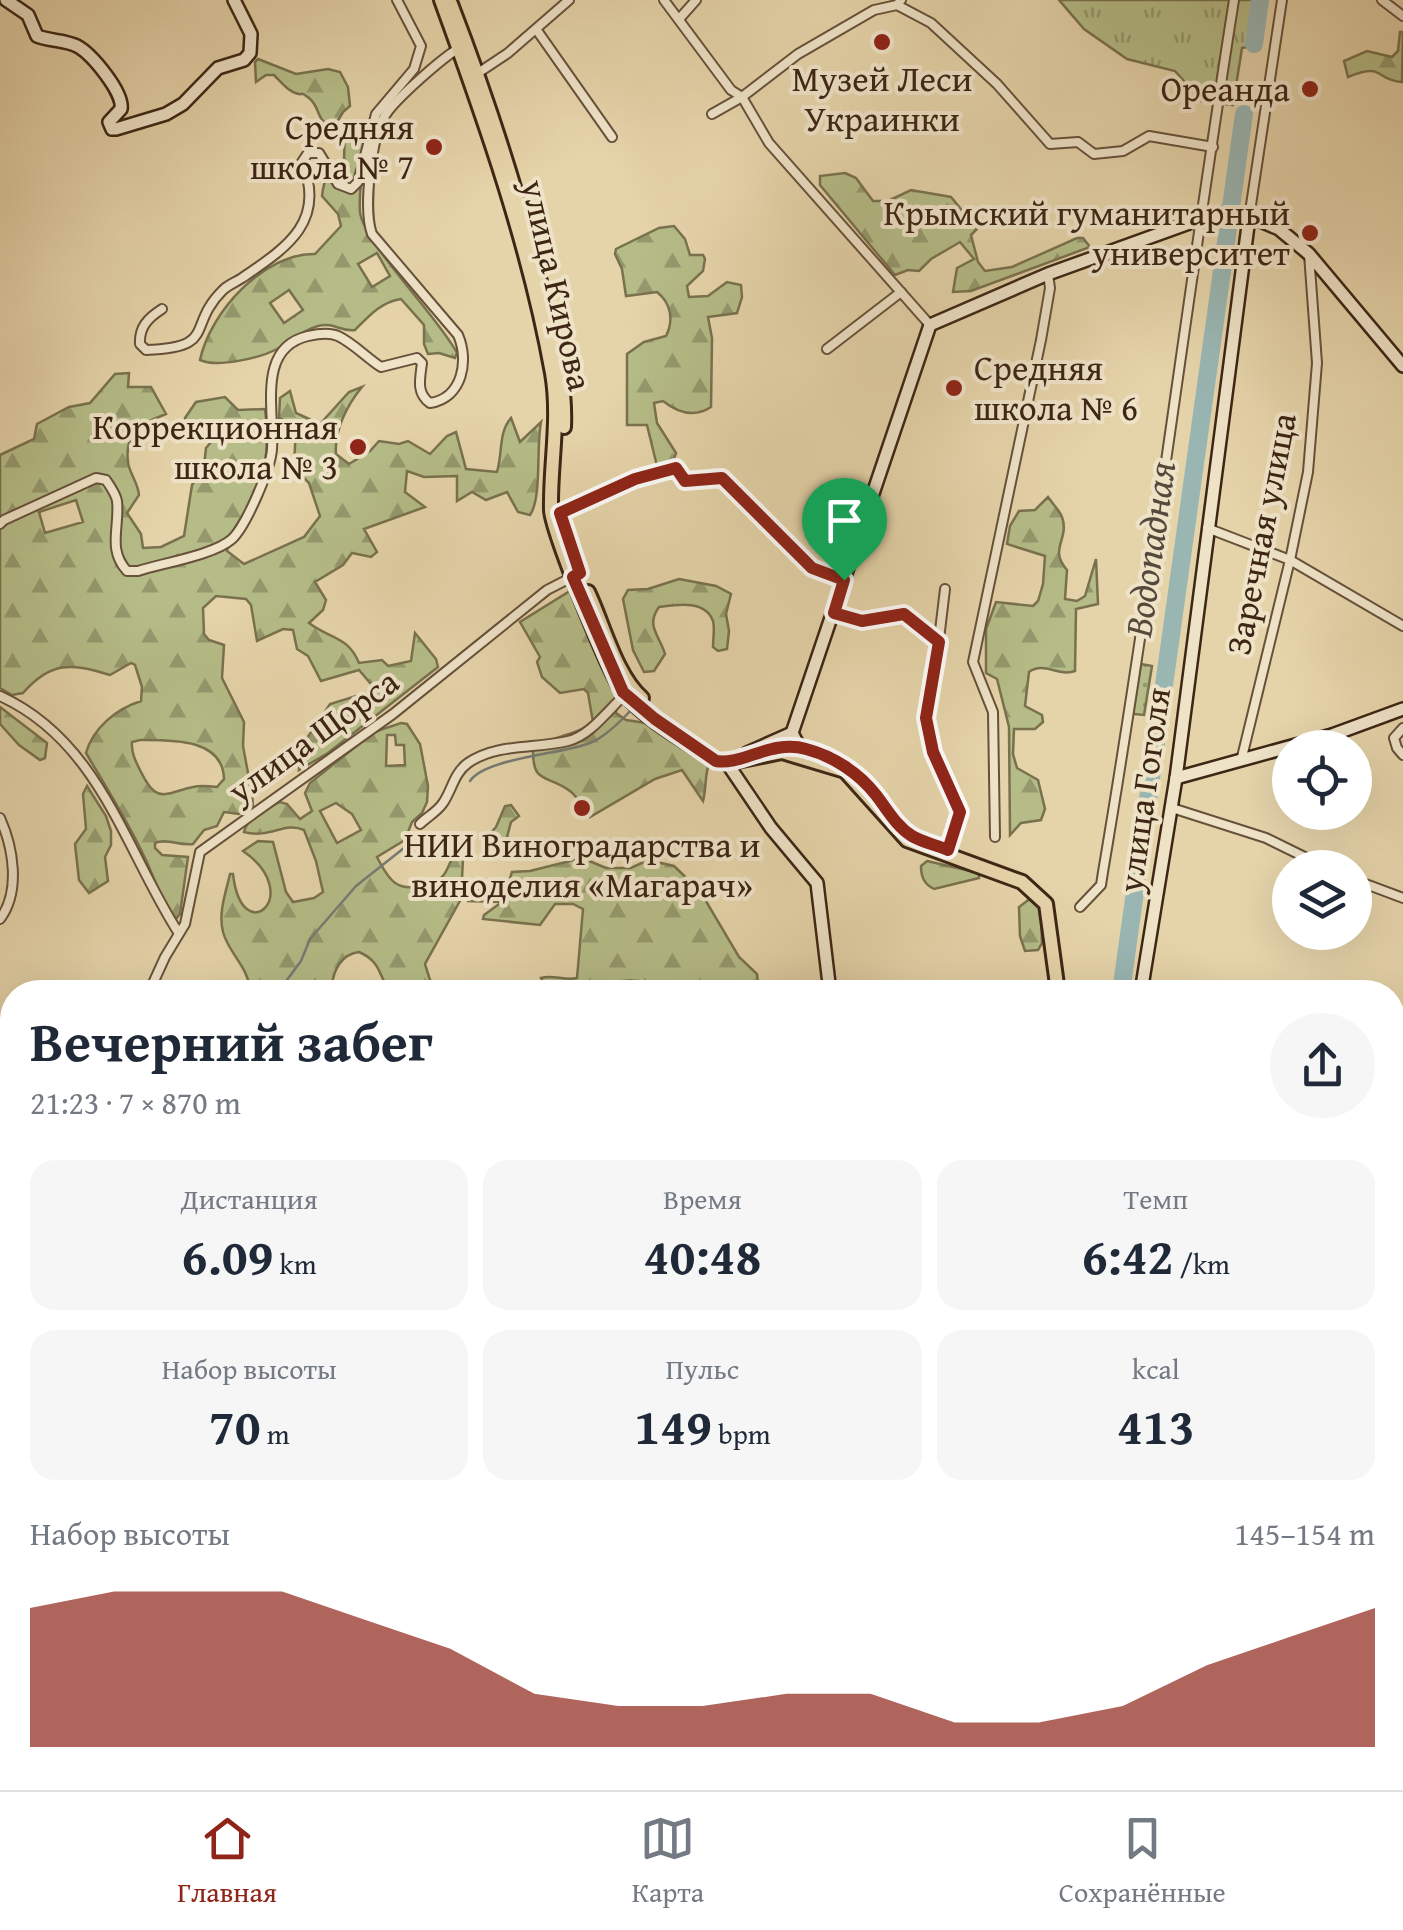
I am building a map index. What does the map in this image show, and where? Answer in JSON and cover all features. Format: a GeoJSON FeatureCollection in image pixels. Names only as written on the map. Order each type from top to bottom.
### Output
{"type":"FeatureCollection","features":[{"type":"Feature","properties":{"kind":"main road"},"geometry":{"type":"LineString","coordinates":[[6,0],[26,14],[38,36],[73,44],[88,55],[122,97],[121,109],[109,122],[116,129],[166,114],[182,104],[218,68],[244,60],[250,54],[251,34],[234,0]]}},
{"type":"Feature","properties":{"kind":"main road","name":"улица Кирова"},"geometry":{"type":"LineString","coordinates":[[440,0],[463,46]]}},
{"type":"Feature","properties":{"kind":"main road","name":"улица Кирова"},"geometry":{"type":"LineString","coordinates":[[450,0],[517,197],[561,371],[565,410],[560,513],[576,575]]}},
{"type":"Feature","properties":{"kind":"main road","name":"улица Кирова"},"geometry":{"type":"LineString","coordinates":[[474,76],[552,374],[556,413],[551,513],[629,692],[727,763],[771,828],[817,883],[829,980]]}},
{"type":"Feature","properties":{"kind":"main road"},"geometry":{"type":"LineString","coordinates":[[801,752],[792,734],[930,325],[1048,274],[1217,213],[1245,217],[1279,229],[1309,254],[1403,366]]}},
{"type":"Feature","properties":{"kind":"main road","name":"улица Гоголя"},"geometry":{"type":"LineString","coordinates":[[1143,980],[1172,808],[1245,217]]}},
{"type":"Feature","properties":{"kind":"main road"},"geometry":{"type":"LineString","coordinates":[[1176,778],[1241,762],[1403,709]]}},
{"type":"Feature","properties":{"kind":"main road"},"geometry":{"type":"LineString","coordinates":[[727,763],[792,734]]}},
{"type":"Feature","properties":{"kind":"main road"},"geometry":{"type":"LineString","coordinates":[[748,754],[778,747],[844,766],[874,792],[911,835],[1029,878],[1044,890],[1056,911],[1059,980]]}},
{"type":"Feature","properties":{"kind":"main road"},"geometry":{"type":"LineString","coordinates":[[727,763],[801,752],[845,771],[907,840],[1022,882],[1046,904],[1058,980]]}},
{"type":"Feature","properties":{"kind":"street"},"geometry":{"type":"LineString","coordinates":[[162,309],[148,318],[140,344],[146,350],[191,344],[200,335],[208,310],[224,289],[287,246],[304,224],[308,210],[308,178],[302,162],[308,153],[319,153],[338,184],[351,189],[358,182],[376,114],[414,69],[421,46],[398,0]]}},
{"type":"Feature","properties":{"kind":"street"},"geometry":{"type":"LineString","coordinates":[[474,76],[569,0]]}},
{"type":"Feature","properties":{"kind":"street"},"geometry":{"type":"LineString","coordinates":[[664,0],[731,90],[742,98],[769,143],[930,325]]}},
{"type":"Feature","properties":{"kind":"street"},"geometry":{"type":"LineString","coordinates":[[680,18],[696,0]]}},
{"type":"Feature","properties":{"kind":"street"},"geometry":{"type":"LineString","coordinates":[[1080,907],[1101,885],[1146,607],[1199,218],[1234,0]]}},
{"type":"Feature","properties":{"kind":"street","name":"улица Гоголя"},"geometry":{"type":"LineString","coordinates":[[1245,217],[1282,0]]}},
{"type":"Feature","properties":{"kind":"street"},"geometry":{"type":"LineString","coordinates":[[1386,2],[1403,16]]}},
{"type":"Feature","properties":{"kind":"street"},"geometry":{"type":"LineString","coordinates":[[712,114],[742,98],[798,54],[874,10],[899,3],[932,23],[997,84],[1050,144],[1078,142],[1094,154],[1123,152],[1149,136],[1213,146]]}},
{"type":"Feature","properties":{"kind":"street"},"geometry":{"type":"LineString","coordinates":[[536,29],[612,136]]}},
{"type":"Feature","properties":{"kind":"street"},"geometry":{"type":"LineString","coordinates":[[0,524],[96,478],[106,480],[117,499],[115,544],[118,561],[127,571],[221,546],[235,537],[265,480],[272,450],[270,388],[278,356],[302,337],[337,335],[381,367],[417,358],[422,364],[419,385],[423,398],[430,403],[442,401],[458,384],[465,352],[458,335],[372,234],[366,218],[366,194],[384,116],[463,46]]}},
{"type":"Feature","properties":{"kind":"street","name":"Заречная улица"},"geometry":{"type":"LineString","coordinates":[[1241,762],[1308,472],[1317,364],[1309,254]]}},
{"type":"Feature","properties":{"kind":"street"},"geometry":{"type":"LineString","coordinates":[[995,838],[993,712],[973,662],[1041,340],[1050,288],[1048,274]]}},
{"type":"Feature","properties":{"kind":"street"},"geometry":{"type":"LineString","coordinates":[[828,349],[901,292]]}},
{"type":"Feature","properties":{"kind":"street"},"geometry":{"type":"LineString","coordinates":[[560,513],[635,479],[676,468],[685,481],[722,478],[812,568],[844,580]]}},
{"type":"Feature","properties":{"kind":"street"},"geometry":{"type":"LineString","coordinates":[[1207,528],[1290,560],[1403,626]]}},
{"type":"Feature","properties":{"kind":"street","name":"улица Щорса"},"geometry":{"type":"LineString","coordinates":[[156,980],[185,924],[200,852],[393,714],[547,590],[576,575]]}},
{"type":"Feature","properties":{"kind":"street"},"geometry":{"type":"LineString","coordinates":[[945,589],[926,718],[933,752],[960,812],[948,850]]}},
{"type":"Feature","properties":{"kind":"street"},"geometry":{"type":"LineString","coordinates":[[834,613],[862,621],[904,614],[939,642]]}},
{"type":"Feature","properties":{"kind":"street"},"geometry":{"type":"LineString","coordinates":[[420,824],[444,802],[465,765],[496,751],[570,741],[589,732],[608,708],[629,692]]}},
{"type":"Feature","properties":{"kind":"street"},"geometry":{"type":"LineString","coordinates":[[0,696],[36,718],[102,787],[178,932]]}},
{"type":"Feature","properties":{"kind":"street"},"geometry":{"type":"LineString","coordinates":[[1403,728],[1394,738],[1403,754]]}},
{"type":"Feature","properties":{"kind":"street"},"geometry":{"type":"LineString","coordinates":[[1172,808],[1266,838],[1290,850]]}},
{"type":"Feature","properties":{"kind":"street"},"geometry":{"type":"LineString","coordinates":[[0,818],[7,834],[13,876],[10,898],[0,919]]}},
{"type":"Feature","properties":{"kind":"street"},"geometry":{"type":"LineString","coordinates":[[1372,886],[1403,898]]}},
{"type":"Feature","properties":{"kind":"green space"},"geometry":{"type":"Polygon","coordinates":[[[1059,0],[1256,0],[1248,47],[1242,48],[1233,105],[1185,99],[1184,81],[1175,71],[1127,59],[1084,29],[1059,0]]]}},
{"type":"Feature","properties":{"kind":"green space"},"geometry":{"type":"Polygon","coordinates":[[[1400,32],[1402,82],[1374,71],[1348,77],[1344,61],[1367,51],[1392,57],[1398,51],[1400,32]]]}},
{"type":"Feature","properties":{"kind":"green space"},"geometry":{"type":"Polygon","coordinates":[[[258,59],[296,74],[328,69],[340,72],[348,87],[350,106],[336,124],[325,122],[309,98],[290,91],[274,75],[256,82],[258,59]]]}},
{"type":"Feature","properties":{"kind":"green space"},"geometry":{"type":"Polygon","coordinates":[[[372,119],[360,189],[364,225],[387,261],[448,338],[457,353],[455,358],[428,354],[424,325],[401,299],[381,306],[355,330],[318,326],[260,356],[227,362],[200,360],[215,323],[242,289],[277,263],[315,254],[341,226],[338,214],[322,196],[328,174],[344,159],[345,132],[372,119]],[[377,253],[358,264],[372,287],[390,276],[377,253]],[[289,290],[270,303],[284,323],[303,310],[289,290]]]}},
{"type":"Feature","properties":{"kind":"green space"},"geometry":{"type":"Polygon","coordinates":[[[845,173],[856,178],[873,201],[888,201],[911,190],[951,197],[977,229],[971,235],[978,262],[985,271],[1012,267],[1077,238],[1083,238],[1090,247],[971,291],[953,292],[957,268],[974,259],[960,242],[919,271],[895,275],[820,185],[820,176],[845,173]]]}},
{"type":"Feature","properties":{"kind":"green space"},"geometry":{"type":"Polygon","coordinates":[[[674,226],[685,239],[690,255],[703,255],[705,259],[703,271],[687,286],[689,297],[708,296],[727,282],[741,285],[742,297],[737,313],[708,317],[712,338],[711,407],[692,413],[674,409],[663,401],[654,403],[657,423],[676,453],[672,465],[657,466],[647,425],[627,425],[627,354],[644,342],[666,336],[670,312],[657,292],[626,296],[615,254],[616,249],[659,228],[674,226]]]}},
{"type":"Feature","properties":{"kind":"green space"},"geometry":{"type":"Polygon","coordinates":[[[129,373],[128,387],[151,387],[166,414],[142,425],[129,443],[129,466],[139,495],[127,513],[141,534],[143,548],[161,547],[184,536],[192,485],[204,466],[206,448],[223,428],[217,421],[190,432],[185,418],[196,402],[225,397],[238,410],[265,409],[267,442],[263,474],[231,535],[227,551],[244,564],[304,537],[320,516],[309,483],[294,468],[296,425],[279,418],[280,398],[290,391],[296,413],[320,424],[349,392],[362,387],[337,436],[336,454],[349,464],[379,441],[408,441],[430,454],[456,432],[466,469],[497,472],[502,436],[511,418],[520,442],[541,422],[536,497],[530,515],[518,512],[507,492],[486,500],[472,492],[457,501],[457,476],[424,477],[407,471],[405,492],[425,507],[364,529],[377,552],[371,557],[352,553],[343,565],[315,582],[326,600],[323,610],[309,623],[344,643],[359,663],[382,660],[388,666],[411,661],[415,633],[438,667],[328,753],[299,770],[301,747],[330,704],[376,690],[359,670],[321,681],[308,656],[297,649],[293,630],[283,629],[257,641],[251,605],[246,599],[216,596],[203,608],[204,634],[224,645],[222,678],[244,722],[248,773],[258,785],[252,790],[253,808],[239,814],[224,812],[217,826],[204,830],[193,844],[155,843],[162,855],[188,857],[176,919],[86,753],[94,735],[107,721],[141,701],[142,687],[135,665],[131,663],[110,675],[62,667],[43,675],[23,693],[12,695],[0,688],[0,455],[34,439],[37,424],[69,407],[90,403],[115,374],[129,373]],[[76,500],[39,512],[45,533],[83,522],[76,500]],[[132,742],[134,757],[157,793],[217,787],[224,779],[215,756],[205,749],[180,742],[132,742]]]}},
{"type":"Feature","properties":{"kind":"green space"},"geometry":{"type":"Polygon","coordinates":[[[1048,497],[1064,525],[1059,556],[1067,570],[1065,599],[1077,601],[1085,596],[1096,559],[1098,604],[1076,609],[1075,671],[1040,668],[1029,672],[1025,706],[1042,715],[1043,722],[1035,729],[1014,729],[1013,754],[1017,768],[1038,780],[1045,809],[1041,820],[1021,823],[1010,835],[1009,727],[997,679],[986,673],[986,629],[996,602],[1033,606],[1038,601],[1045,556],[1007,544],[1010,526],[1019,511],[1035,510],[1048,497]]]}},
{"type":"Feature","properties":{"kind":"green space"},"geometry":{"type":"Polygon","coordinates":[[[679,579],[716,586],[731,594],[726,614],[727,649],[718,651],[713,647],[713,621],[703,609],[689,605],[659,607],[653,625],[665,654],[654,671],[644,672],[633,650],[623,599],[628,590],[648,589],[679,579]]]}},
{"type":"Feature","properties":{"kind":"green space"},"geometry":{"type":"Polygon","coordinates":[[[578,586],[616,692],[616,713],[626,720],[653,724],[710,761],[703,801],[682,770],[655,779],[590,817],[570,791],[542,777],[535,768],[533,747],[593,722],[584,689],[560,693],[542,677],[537,662],[540,657],[520,622],[578,586]]]}},
{"type":"Feature","properties":{"kind":"green space"},"geometry":{"type":"Polygon","coordinates":[[[1141,664],[1152,666],[1144,715],[1133,714],[1141,664]]]}},
{"type":"Feature","properties":{"kind":"green space"},"geometry":{"type":"Polygon","coordinates":[[[0,707],[47,743],[45,758],[40,760],[19,745],[0,724],[0,707]]]}},
{"type":"Feature","properties":{"kind":"green space"},"geometry":{"type":"Polygon","coordinates":[[[407,724],[420,744],[427,802],[405,840],[377,857],[390,879],[402,886],[417,887],[442,877],[459,839],[470,837],[471,855],[463,859],[461,899],[425,964],[430,980],[384,980],[374,962],[359,952],[343,959],[333,980],[247,980],[222,925],[230,874],[247,909],[257,912],[265,908],[270,898],[269,884],[261,868],[243,851],[258,841],[273,842],[286,892],[293,902],[323,892],[304,830],[244,832],[258,813],[280,802],[287,804],[300,819],[312,811],[305,793],[310,783],[374,732],[407,724]],[[387,735],[386,766],[405,765],[404,745],[396,745],[395,735],[387,735]],[[336,803],[320,811],[337,843],[361,830],[352,814],[336,803]]]}},
{"type":"Feature","properties":{"kind":"green space"},"geometry":{"type":"Polygon","coordinates":[[[87,786],[111,831],[111,845],[105,857],[108,881],[89,893],[79,880],[75,844],[86,829],[83,794],[87,786]]]}},
{"type":"Feature","properties":{"kind":"green space"},"geometry":{"type":"Polygon","coordinates":[[[511,805],[519,816],[511,822],[507,837],[535,852],[533,859],[511,859],[502,844],[485,839],[496,827],[505,806],[511,805]]]}},
{"type":"Feature","properties":{"kind":"green space"},"geometry":{"type":"Polygon","coordinates":[[[582,858],[606,868],[631,868],[648,860],[674,866],[700,891],[739,957],[757,974],[758,980],[542,980],[577,978],[583,909],[573,904],[555,904],[540,925],[483,919],[502,902],[468,901],[466,889],[490,892],[507,888],[512,872],[582,858]]]}},
{"type":"Feature","properties":{"kind":"green space"},"geometry":{"type":"Polygon","coordinates":[[[927,861],[979,873],[979,878],[934,889],[922,874],[921,866],[927,861]]]}},
{"type":"Feature","properties":{"kind":"green space"},"geometry":{"type":"Polygon","coordinates":[[[1031,898],[1041,909],[1042,943],[1038,950],[1025,951],[1019,907],[1031,898]]]}},
{"type":"Feature","properties":{"kind":"waterway","name":"Водопадная"},"geometry":{"type":"LineString","coordinates":[[1254,44],[1260,0]]}},
{"type":"Feature","properties":{"kind":"waterway","name":"Водопадная"},"geometry":{"type":"LineString","coordinates":[[1123,980],[1244,114]]}},
{"type":"Feature","properties":{"kind":"waterway"},"geometry":{"type":"LineString","coordinates":[[470,781],[491,767],[590,743],[633,708]]}},
{"type":"Feature","properties":{"kind":"waterway"},"geometry":{"type":"LineString","coordinates":[[287,980],[310,939],[356,886],[409,844]]}},
{"type":"Feature","properties":{"kind":"place","name":"Музей Леси Украинки"},"geometry":{"type":"Point","coordinates":[882,42]}},
{"type":"Feature","properties":{"kind":"place","name":"Ореанда"},"geometry":{"type":"Point","coordinates":[1310,89]}},
{"type":"Feature","properties":{"kind":"place","name":"Средняя школа № 7"},"geometry":{"type":"Point","coordinates":[434,147]}},
{"type":"Feature","properties":{"kind":"place","name":"Крымский гуманитарный университет"},"geometry":{"type":"Point","coordinates":[1310,233]}},
{"type":"Feature","properties":{"kind":"place","name":"Средняя школа № 6"},"geometry":{"type":"Point","coordinates":[954,388]}},
{"type":"Feature","properties":{"kind":"place","name":"Коррекционная школа № 3"},"geometry":{"type":"Point","coordinates":[358,447]}},
{"type":"Feature","properties":{"kind":"place","name":"НИИ Виноградарства и виноделия «Магарач»"},"geometry":{"type":"Point","coordinates":[582,808]}},
{"type":"Feature","properties":{"kind":"route"},"geometry":{"type":"LineString","coordinates":[[676,468],[685,481],[722,478],[812,568],[844,580],[834,613],[862,621],[904,614],[939,642],[926,718],[933,752],[960,812],[948,850],[911,835],[862,778],[844,766],[804,748],[778,747],[727,763],[716,761],[626,695],[573,577],[580,573],[560,513],[635,479],[676,468]]}}]}
